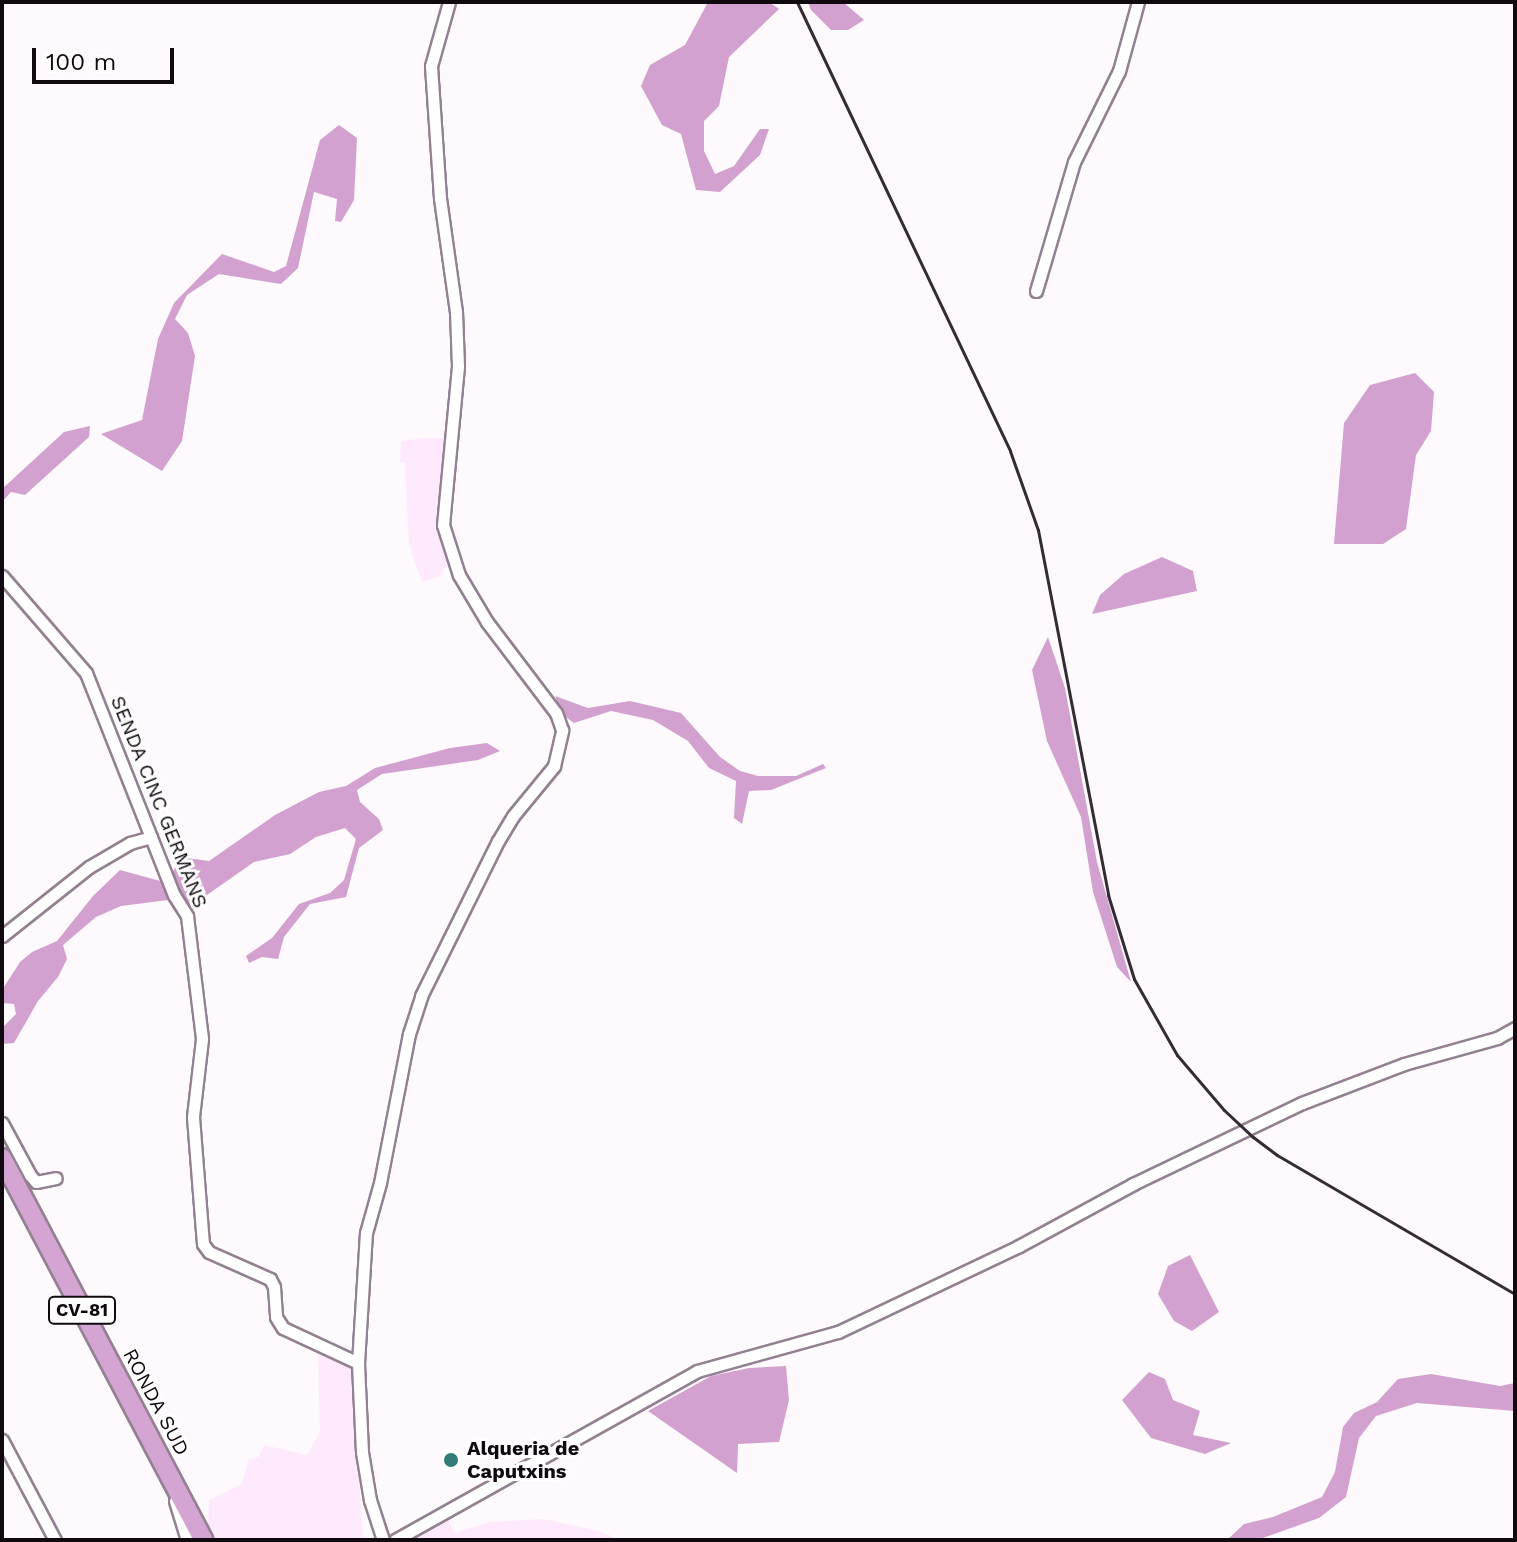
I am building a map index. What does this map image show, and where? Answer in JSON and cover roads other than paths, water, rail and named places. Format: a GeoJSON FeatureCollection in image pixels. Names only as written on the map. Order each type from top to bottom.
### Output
{"type":"FeatureCollection","features":[{"type":"Feature","properties":{"kind":"main road","name":"RONDA SUD"},"geometry":{"type":"LineString","coordinates":[[2,1158],[203,1540]]}},
{"type":"Feature","properties":{"kind":"street"},"geometry":{"type":"LineString","coordinates":[[383,1540],[370,1500],[362,1452],[358,1363],[366,1233],[380,1183],[413,1016],[498,841],[513,816],[554,766],[562,730],[556,713],[487,622],[466,587],[443,525],[458,366],[456,312],[440,198],[431,66],[449,2]]}},
{"type":"Feature","properties":{"kind":"street"},"geometry":{"type":"LineString","coordinates":[[1036,291],[1074,162],[1119,71],[1138,2]]}},
{"type":"Feature","properties":{"kind":"street","name":"SENDA CINC GERMANS"},"geometry":{"type":"LineString","coordinates":[[2,576],[86,673],[174,895],[187,916],[192,936],[202,1039],[193,1117],[200,1239],[209,1252],[270,1279],[274,1287],[276,1317],[283,1328],[358,1363]]}},
{"type":"Feature","properties":{"kind":"street"},"geometry":{"type":"LineString","coordinates":[[2,936],[89,867],[130,843],[151,837]]}},
{"type":"Feature","properties":{"kind":"street"},"geometry":{"type":"LineString","coordinates":[[395,1540],[697,1371],[838,1332],[1010,1251],[1133,1184],[1302,1103],[1404,1064],[1497,1038],[1515,1028]]}},
{"type":"Feature","properties":{"kind":"street"},"geometry":{"type":"LineString","coordinates":[[2,1123],[36,1182],[56,1178]]}},
{"type":"Feature","properties":{"kind":"street"},"geometry":{"type":"LineString","coordinates":[[2,1440],[55,1540]]}},
{"type":"Feature","properties":{"kind":"street"},"geometry":{"type":"LineString","coordinates":[[162,1462],[187,1540]]}},
{"type":"Feature","properties":{"kind":"railway"},"geometry":{"type":"LineString","coordinates":[[797,2],[1010,451],[1038,530],[1108,895],[1134,979],[1177,1055],[1224,1110],[1253,1137],[1277,1155],[1515,1294]]}},
{"type":"Feature","properties":{"kind":"place","name":"Alqueria de Caputxins"},"geometry":{"type":"Point","coordinates":[451,1460]}}]}
